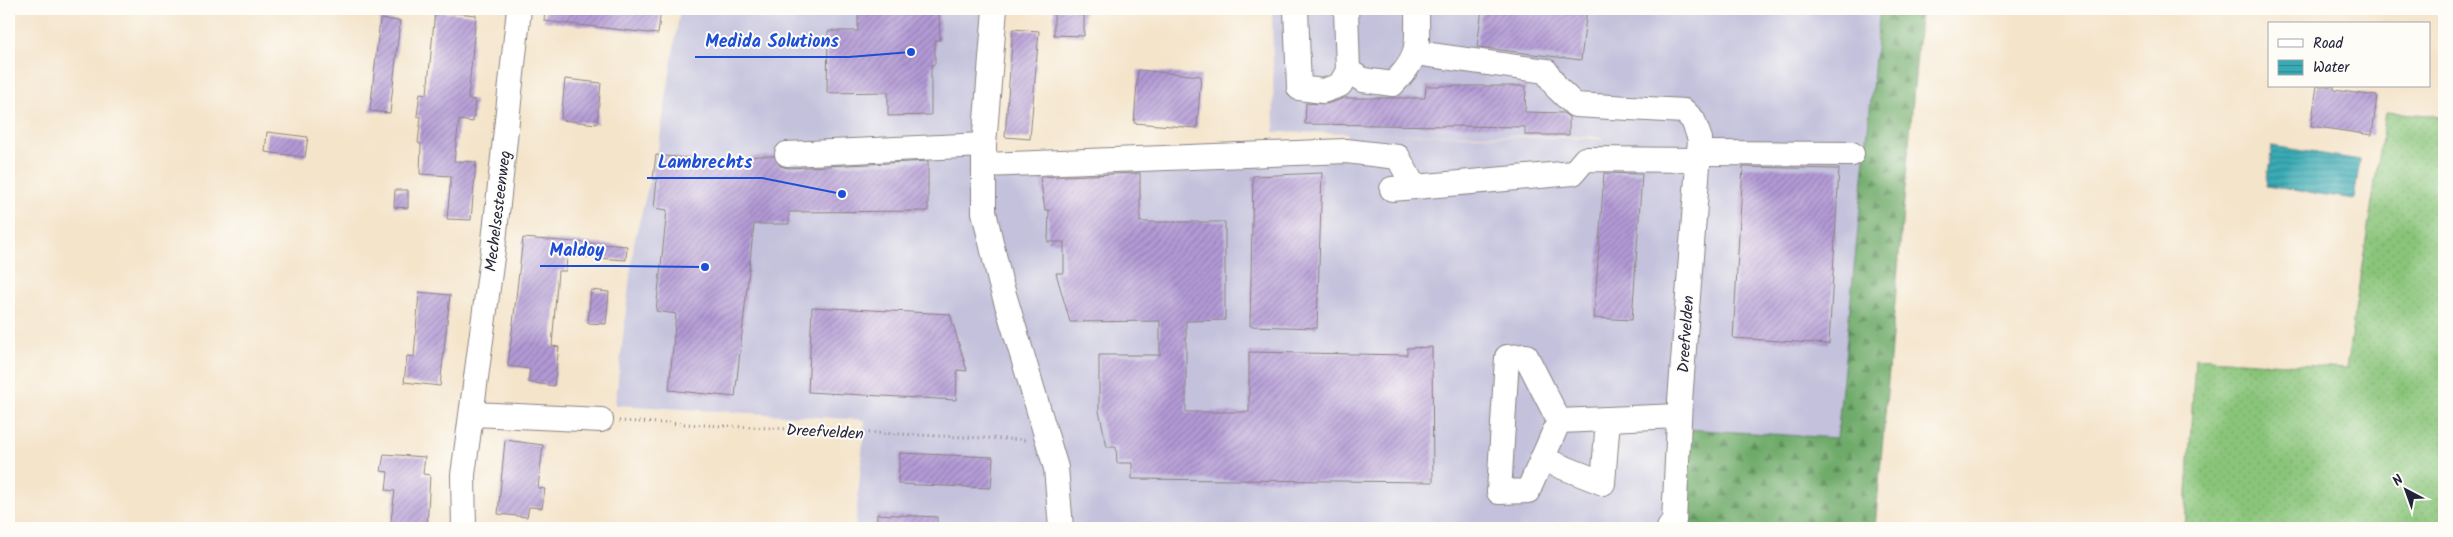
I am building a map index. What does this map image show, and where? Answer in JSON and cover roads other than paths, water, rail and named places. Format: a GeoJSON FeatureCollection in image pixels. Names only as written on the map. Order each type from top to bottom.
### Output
{"type":"FeatureCollection","features":[{"type":"Feature","properties":{"kind":"street","name":"Mechelsesteenweg"},"geometry":{"type":"LineString","coordinates":[[464,528],[463,475],[473,414],[519,9]]}},
{"type":"Feature","properties":{"kind":"street"},"geometry":{"type":"LineString","coordinates":[[995,9],[984,155],[984,212],[990,244],[1056,468],[1061,528]]}},
{"type":"Feature","properties":{"kind":"street"},"geometry":{"type":"LineString","coordinates":[[1296,9],[1299,88],[1323,91],[1340,85],[1348,70],[1346,9]]}},
{"type":"Feature","properties":{"kind":"street"},"geometry":{"type":"LineString","coordinates":[[1348,70],[1363,80],[1394,84],[1409,68],[1416,53],[1417,9]]}},
{"type":"Feature","properties":{"kind":"street"},"geometry":{"type":"LineString","coordinates":[[1416,53],[1546,70],[1557,88],[1575,105],[1684,111],[1693,120],[1699,151]]}},
{"type":"Feature","properties":{"kind":"street"},"geometry":{"type":"LineString","coordinates":[[787,154],[984,155],[1346,151],[1398,157],[1403,188],[1573,173],[1585,159],[1699,151],[1852,154]]}},
{"type":"Feature","properties":{"kind":"street","name":"Dreefvelden"},"geometry":{"type":"LineString","coordinates":[[1669,528],[1674,521],[1679,416],[1699,151]]}},
{"type":"Feature","properties":{"kind":"street"},"geometry":{"type":"LineString","coordinates":[[1526,356],[1559,421],[1528,490],[1499,492],[1507,357],[1526,356]]}},
{"type":"Feature","properties":{"kind":"street"},"geometry":{"type":"LineString","coordinates":[[473,414],[601,420]]}},
{"type":"Feature","properties":{"kind":"street"},"geometry":{"type":"LineString","coordinates":[[1559,421],[1679,416]]}},
{"type":"Feature","properties":{"kind":"street"},"geometry":{"type":"LineString","coordinates":[[1542,459],[1603,483],[1608,419]]}},
{"type":"Feature","properties":{"kind":"water"},"geometry":{"type":"Polygon","coordinates":[[[2272,146],[2360,160],[2354,199],[2266,186],[2272,146]]]}},
{"type":"Feature","properties":{"kind":"place","name":"Medida Solutions"},"geometry":{"type":"Point","coordinates":[911,52]}},
{"type":"Feature","properties":{"kind":"place","name":"Lambrechts"},"geometry":{"type":"Point","coordinates":[842,194]}},
{"type":"Feature","properties":{"kind":"place","name":"Maldoy"},"geometry":{"type":"Point","coordinates":[705,267]}}]}
